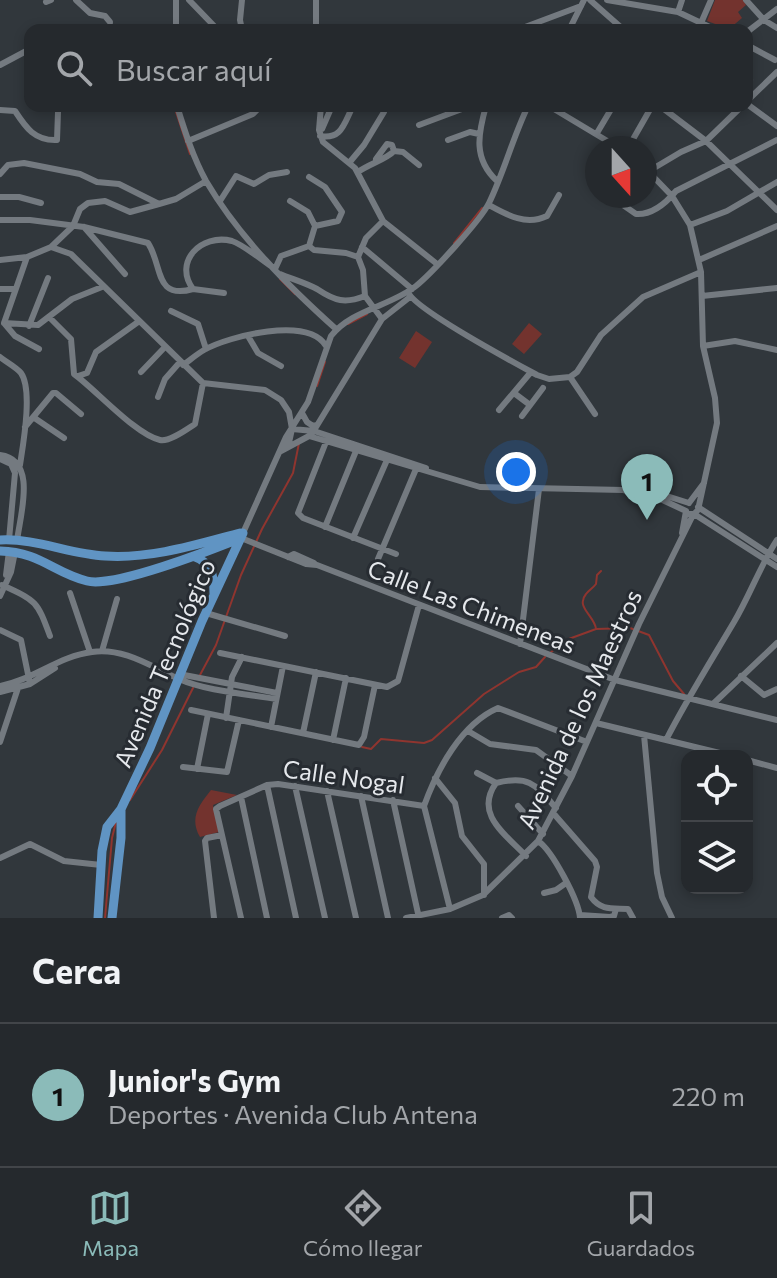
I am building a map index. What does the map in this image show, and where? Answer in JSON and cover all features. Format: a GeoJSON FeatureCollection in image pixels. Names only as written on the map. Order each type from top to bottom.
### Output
{"type":"FeatureCollection","features":[{"type":"Feature","properties":{"kind":"main road"},"geometry":{"type":"LineString","coordinates":[[8,546],[89,582],[113,581],[242,535]]}},
{"type":"Feature","properties":{"kind":"main road","name":"Avenida Tecnológico"},"geometry":{"type":"LineString","coordinates":[[98,918],[107,827],[121,809],[242,535]]}},
{"type":"Feature","properties":{"kind":"main road"},"geometry":{"type":"LineString","coordinates":[[8,546],[47,546],[106,556],[189,553],[206,561],[212,571],[214,595]]}},
{"type":"Feature","properties":{"kind":"main road"},"geometry":{"type":"LineString","coordinates":[[139,573],[156,564],[152,554]]}},
{"type":"Feature","properties":{"kind":"main road","name":"Avenida Tecnológico"},"geometry":{"type":"LineString","coordinates":[[112,918],[121,809]]}},
{"type":"Feature","properties":{"kind":"main road"},"geometry":{"type":"LineString","coordinates":[[107,827],[116,823],[122,826]]}},
{"type":"Feature","properties":{"kind":"street"},"geometry":{"type":"LineString","coordinates":[[76,0],[90,13],[107,18],[108,24]]}},
{"type":"Feature","properties":{"kind":"street"},"geometry":{"type":"LineString","coordinates":[[176,0],[176,24]]}},
{"type":"Feature","properties":{"kind":"street"},"geometry":{"type":"LineString","coordinates":[[189,0],[212,24]]}},
{"type":"Feature","properties":{"kind":"street"},"geometry":{"type":"LineString","coordinates":[[241,24],[242,0]]}},
{"type":"Feature","properties":{"kind":"street"},"geometry":{"type":"LineString","coordinates":[[316,0],[316,24]]}},
{"type":"Feature","properties":{"kind":"street"},"geometry":{"type":"LineString","coordinates":[[607,0],[649,4],[704,24]]}},
{"type":"Feature","properties":{"kind":"street"},"geometry":{"type":"LineString","coordinates":[[678,12],[682,0]]}},
{"type":"Feature","properties":{"kind":"street"},"geometry":{"type":"LineString","coordinates":[[695,24],[711,0]]}},
{"type":"Feature","properties":{"kind":"street"},"geometry":{"type":"LineString","coordinates":[[746,0],[764,20],[777,28]]}},
{"type":"Feature","properties":{"kind":"street"},"geometry":{"type":"LineString","coordinates":[[532,24],[585,2]]}},
{"type":"Feature","properties":{"kind":"street"},"geometry":{"type":"LineString","coordinates":[[572,24],[585,2]]}},
{"type":"Feature","properties":{"kind":"street"},"geometry":{"type":"LineString","coordinates":[[585,2],[616,24]]}},
{"type":"Feature","properties":{"kind":"street"},"geometry":{"type":"LineString","coordinates":[[753,28],[777,9]]}},
{"type":"Feature","properties":{"kind":"street"},"geometry":{"type":"LineString","coordinates":[[753,48],[775,60]]}},
{"type":"Feature","properties":{"kind":"street"},"geometry":{"type":"LineString","coordinates":[[0,65],[24,52]]}},
{"type":"Feature","properties":{"kind":"street"},"geometry":{"type":"LineString","coordinates":[[753,96],[774,75],[777,85]]}},
{"type":"Feature","properties":{"kind":"street"},"geometry":{"type":"LineString","coordinates":[[0,110],[15,111],[26,129],[47,140],[57,140],[58,112]]}},
{"type":"Feature","properties":{"kind":"street"},"geometry":{"type":"LineString","coordinates":[[753,110],[777,126]]}},
{"type":"Feature","properties":{"kind":"street"},"geometry":{"type":"LineString","coordinates":[[179,112],[206,181],[220,201],[293,290],[336,329]]}},
{"type":"Feature","properties":{"kind":"street"},"geometry":{"type":"LineString","coordinates":[[188,141],[255,112]]}},
{"type":"Feature","properties":{"kind":"street"},"geometry":{"type":"LineString","coordinates":[[321,112],[319,133],[323,142],[358,172],[383,221],[437,264]]}},
{"type":"Feature","properties":{"kind":"street"},"geometry":{"type":"LineString","coordinates":[[319,133],[329,112]]}},
{"type":"Feature","properties":{"kind":"street"},"geometry":{"type":"LineString","coordinates":[[319,133],[331,138],[337,136],[350,112]]}},
{"type":"Feature","properties":{"kind":"street"},"geometry":{"type":"LineString","coordinates":[[349,163],[384,112]]}},
{"type":"Feature","properties":{"kind":"street"},"geometry":{"type":"LineString","coordinates":[[419,125],[447,112]]}},
{"type":"Feature","properties":{"kind":"street"},"geometry":{"type":"LineString","coordinates":[[484,112],[479,134],[481,159],[497,181]]}},
{"type":"Feature","properties":{"kind":"street"},"geometry":{"type":"LineString","coordinates":[[279,453],[309,431],[382,319],[410,293],[489,205],[526,112]]}},
{"type":"Feature","properties":{"kind":"street"},"geometry":{"type":"LineString","coordinates":[[560,112],[601,136]]}},
{"type":"Feature","properties":{"kind":"street"},"geometry":{"type":"LineString","coordinates":[[597,133],[609,112]]}},
{"type":"Feature","properties":{"kind":"street"},"geometry":{"type":"LineString","coordinates":[[635,136],[649,112]]}},
{"type":"Feature","properties":{"kind":"street"},"geometry":{"type":"LineString","coordinates":[[668,112],[706,141],[777,210]]}},
{"type":"Feature","properties":{"kind":"street"},"geometry":{"type":"LineString","coordinates":[[657,165],[706,141],[737,112]]}},
{"type":"Feature","properties":{"kind":"street"},"geometry":{"type":"LineString","coordinates":[[448,140],[470,132],[479,134]]}},
{"type":"Feature","properties":{"kind":"street"},"geometry":{"type":"LineString","coordinates":[[657,206],[683,188],[777,140]]}},
{"type":"Feature","properties":{"kind":"street"},"geometry":{"type":"LineString","coordinates":[[358,172],[394,151],[403,152],[419,165]]}},
{"type":"Feature","properties":{"kind":"street"},"geometry":{"type":"LineString","coordinates":[[0,173],[8,165],[24,163],[75,173],[97,182],[119,184],[159,204]]}},
{"type":"Feature","properties":{"kind":"street"},"geometry":{"type":"LineString","coordinates":[[220,201],[236,176],[254,184],[264,177],[287,172]]}},
{"type":"Feature","properties":{"kind":"street"},"geometry":{"type":"LineString","coordinates":[[309,177],[325,187],[342,212],[338,221],[315,226]]}},
{"type":"Feature","properties":{"kind":"street","name":"Avenida de los Maestros"},"geometry":{"type":"LineString","coordinates":[[406,918],[450,909],[483,895],[526,856],[543,834],[704,483],[717,423],[703,346],[701,272],[690,225],[672,196],[657,180]]}},
{"type":"Feature","properties":{"kind":"street"},"geometry":{"type":"LineString","coordinates":[[0,260],[27,257],[51,247],[73,226],[80,209],[88,203],[98,200],[127,212],[176,199],[206,181]]}},
{"type":"Feature","properties":{"kind":"street"},"geometry":{"type":"LineString","coordinates":[[690,225],[727,211],[777,182]]}},
{"type":"Feature","properties":{"kind":"street"},"geometry":{"type":"LineString","coordinates":[[489,205],[512,217],[537,220],[547,216],[559,195]]}},
{"type":"Feature","properties":{"kind":"street"},"geometry":{"type":"LineString","coordinates":[[0,197],[26,198],[41,203]]}},
{"type":"Feature","properties":{"kind":"street"},"geometry":{"type":"LineString","coordinates":[[290,201],[308,212],[315,226],[309,246]]}},
{"type":"Feature","properties":{"kind":"street"},"geometry":{"type":"LineString","coordinates":[[626,208],[641,214],[653,208]]}},
{"type":"Feature","properties":{"kind":"street"},"geometry":{"type":"LineString","coordinates":[[0,220],[30,220],[84,227],[148,243],[158,273],[171,291],[178,293],[193,289],[224,293]]}},
{"type":"Feature","properties":{"kind":"street"},"geometry":{"type":"LineString","coordinates":[[382,319],[365,296],[363,270],[358,257],[366,238],[383,221]]}},
{"type":"Feature","properties":{"kind":"street"},"geometry":{"type":"LineString","coordinates":[[699,260],[777,226]]}},
{"type":"Feature","properties":{"kind":"street"},"geometry":{"type":"LineString","coordinates":[[84,227],[125,274]]}},
{"type":"Feature","properties":{"kind":"street"},"geometry":{"type":"LineString","coordinates":[[193,289],[188,280],[187,260],[194,249],[211,242],[232,241],[277,271],[334,300],[347,302],[365,296]]}},
{"type":"Feature","properties":{"kind":"street"},"geometry":{"type":"LineString","coordinates":[[277,271],[281,256],[309,246]]}},
{"type":"Feature","properties":{"kind":"street"},"geometry":{"type":"LineString","coordinates":[[309,246],[314,250],[358,257]]}},
{"type":"Feature","properties":{"kind":"street"},"geometry":{"type":"LineString","coordinates":[[51,247],[77,258],[102,287],[203,383],[269,391],[288,406],[292,429],[288,447]]}},
{"type":"Feature","properties":{"kind":"street"},"geometry":{"type":"LineString","coordinates":[[362,247],[410,293],[531,372],[549,379],[570,377],[577,372],[601,335],[636,303],[652,292],[701,272]]}},
{"type":"Feature","properties":{"kind":"street"},"geometry":{"type":"LineString","coordinates":[[2,323],[27,257]]}},
{"type":"Feature","properties":{"kind":"street"},"geometry":{"type":"LineString","coordinates":[[29,326],[48,278]]}},
{"type":"Feature","properties":{"kind":"street"},"geometry":{"type":"LineString","coordinates":[[2,323],[38,325],[72,299],[102,287]]}},
{"type":"Feature","properties":{"kind":"street"},"geometry":{"type":"LineString","coordinates":[[702,296],[777,288]]}},
{"type":"Feature","properties":{"kind":"street"},"geometry":{"type":"LineString","coordinates":[[0,289],[15,289]]}},
{"type":"Feature","properties":{"kind":"street"},"geometry":{"type":"LineString","coordinates":[[242,535],[279,453],[314,390],[326,346],[336,329],[375,307],[410,293]]}},
{"type":"Feature","properties":{"kind":"street"},"geometry":{"type":"LineString","coordinates":[[171,311],[198,324],[206,349]]}},
{"type":"Feature","properties":{"kind":"street"},"geometry":{"type":"LineString","coordinates":[[50,318],[71,339],[72,370],[93,393],[133,425],[160,440],[168,440],[197,421],[203,383]]}},
{"type":"Feature","properties":{"kind":"street"},"geometry":{"type":"LineString","coordinates":[[78,376],[87,373],[96,352],[138,322]]}},
{"type":"Feature","properties":{"kind":"street"},"geometry":{"type":"LineString","coordinates":[[2,323],[15,336],[39,349]]}},
{"type":"Feature","properties":{"kind":"street"},"geometry":{"type":"LineString","coordinates":[[158,397],[165,379],[182,363],[206,349],[248,336],[271,331],[302,330],[317,336],[326,346]]}},
{"type":"Feature","properties":{"kind":"street"},"geometry":{"type":"LineString","coordinates":[[248,336],[258,353],[281,366]]}},
{"type":"Feature","properties":{"kind":"street"},"geometry":{"type":"LineString","coordinates":[[703,346],[735,341],[777,350]]}},
{"type":"Feature","properties":{"kind":"street"},"geometry":{"type":"LineString","coordinates":[[141,372],[164,348]]}},
{"type":"Feature","properties":{"kind":"street"},"geometry":{"type":"LineString","coordinates":[[0,357],[22,375],[25,387],[25,428],[17,467],[23,483],[8,546],[8,569],[0,596]]}},
{"type":"Feature","properties":{"kind":"street"},"geometry":{"type":"LineString","coordinates":[[499,410],[531,372]]}},
{"type":"Feature","properties":{"kind":"street"},"geometry":{"type":"LineString","coordinates":[[570,377],[595,414]]}},
{"type":"Feature","properties":{"kind":"street"},"geometry":{"type":"LineString","coordinates":[[522,416],[543,388]]}},
{"type":"Feature","properties":{"kind":"street"},"geometry":{"type":"LineString","coordinates":[[24,437],[54,393],[81,414]]}},
{"type":"Feature","properties":{"kind":"street"},"geometry":{"type":"LineString","coordinates":[[514,393],[530,405]]}},
{"type":"Feature","properties":{"kind":"street"},"geometry":{"type":"LineString","coordinates":[[302,415],[311,425],[309,431]]}},
{"type":"Feature","properties":{"kind":"street"},"geometry":{"type":"LineString","coordinates":[[302,415],[309,431],[326,442],[480,487],[635,492],[692,509]]}},
{"type":"Feature","properties":{"kind":"street"},"geometry":{"type":"LineString","coordinates":[[25,428],[37,416]]}},
{"type":"Feature","properties":{"kind":"street"},"geometry":{"type":"LineString","coordinates":[[37,416],[64,438]]}},
{"type":"Feature","properties":{"kind":"street"},"geometry":{"type":"LineString","coordinates":[[292,429],[309,431],[481,485],[633,488],[692,509],[777,559]]}},
{"type":"Feature","properties":{"kind":"street"},"geometry":{"type":"LineString","coordinates":[[326,442],[298,513],[325,527],[396,554]]}},
{"type":"Feature","properties":{"kind":"street"},"geometry":{"type":"LineString","coordinates":[[325,527],[356,451]]}},
{"type":"Feature","properties":{"kind":"street"},"geometry":{"type":"LineString","coordinates":[[0,457],[17,467]]}},
{"type":"Feature","properties":{"kind":"street"},"geometry":{"type":"LineString","coordinates":[[353,538],[387,460]]}},
{"type":"Feature","properties":{"kind":"street"},"geometry":{"type":"LineString","coordinates":[[378,559],[416,469]]}},
{"type":"Feature","properties":{"kind":"street"},"geometry":{"type":"LineString","coordinates":[[520,644],[539,489]]}},
{"type":"Feature","properties":{"kind":"street","name":"Calle Las Chimeneas"},"geometry":{"type":"LineString","coordinates":[[242,535],[306,564],[317,565],[615,680],[777,720]]}},
{"type":"Feature","properties":{"kind":"street"},"geometry":{"type":"LineString","coordinates":[[666,740],[777,540]]}},
{"type":"Feature","properties":{"kind":"street"},"geometry":{"type":"LineString","coordinates":[[767,555],[777,567]]}},
{"type":"Feature","properties":{"kind":"street"},"geometry":{"type":"LineString","coordinates":[[3,587],[37,604],[50,636]]}},
{"type":"Feature","properties":{"kind":"street"},"geometry":{"type":"LineString","coordinates":[[70,593],[90,652]]}},
{"type":"Feature","properties":{"kind":"street"},"geometry":{"type":"LineString","coordinates":[[102,651],[117,599]]}},
{"type":"Feature","properties":{"kind":"street"},"geometry":{"type":"LineString","coordinates":[[220,653],[387,687],[398,681],[419,605]]}},
{"type":"Feature","properties":{"kind":"street"},"geometry":{"type":"LineString","coordinates":[[206,613],[285,636]]}},
{"type":"Feature","properties":{"kind":"street"},"geometry":{"type":"LineString","coordinates":[[0,630],[21,640],[30,681]]}},
{"type":"Feature","properties":{"kind":"street"},"geometry":{"type":"LineString","coordinates":[[714,703],[777,643]]}},
{"type":"Feature","properties":{"kind":"street"},"geometry":{"type":"LineString","coordinates":[[0,689],[18,686],[57,665],[90,652],[102,651],[143,661],[199,682],[277,696]]}},
{"type":"Feature","properties":{"kind":"street"},"geometry":{"type":"LineString","coordinates":[[226,718],[229,687],[242,657]]}},
{"type":"Feature","properties":{"kind":"street"},"geometry":{"type":"LineString","coordinates":[[271,727],[283,666]]}},
{"type":"Feature","properties":{"kind":"street"},"geometry":{"type":"LineString","coordinates":[[303,733],[316,672]]}},
{"type":"Feature","properties":{"kind":"street"},"geometry":{"type":"LineString","coordinates":[[741,676],[764,695],[777,689]]}},
{"type":"Feature","properties":{"kind":"street"},"geometry":{"type":"LineString","coordinates":[[333,740],[346,678]]}},
{"type":"Feature","properties":{"kind":"street"},"geometry":{"type":"LineString","coordinates":[[191,710],[359,745],[364,737],[375,685]]}},
{"type":"Feature","properties":{"kind":"street"},"geometry":{"type":"LineString","coordinates":[[0,742],[18,686]]}},
{"type":"Feature","properties":{"kind":"street"},"geometry":{"type":"LineString","coordinates":[[450,909],[424,806],[435,778],[456,743],[498,708],[587,742]]}},
{"type":"Feature","properties":{"kind":"street"},"geometry":{"type":"LineString","coordinates":[[197,769],[208,714]]}},
{"type":"Feature","properties":{"kind":"street"},"geometry":{"type":"LineString","coordinates":[[183,767],[223,774],[228,771],[239,720]]}},
{"type":"Feature","properties":{"kind":"street"},"geometry":{"type":"LineString","coordinates":[[596,723],[707,750]]}},
{"type":"Feature","properties":{"kind":"street"},"geometry":{"type":"LineString","coordinates":[[468,731],[490,744],[536,750],[572,776]]}},
{"type":"Feature","properties":{"kind":"street"},"geometry":{"type":"LineString","coordinates":[[644,735],[657,873],[662,897],[672,918]]}},
{"type":"Feature","properties":{"kind":"street"},"geometry":{"type":"LineString","coordinates":[[753,762],[777,768]]}},
{"type":"Feature","properties":{"kind":"street"},"geometry":{"type":"LineString","coordinates":[[477,773],[496,783]]}},
{"type":"Feature","properties":{"kind":"street"},"geometry":{"type":"LineString","coordinates":[[435,778],[455,803],[462,836],[484,864],[483,895]]}},
{"type":"Feature","properties":{"kind":"street"},"geometry":{"type":"LineString","coordinates":[[526,856],[490,815],[487,795],[496,783],[515,778],[530,782],[595,861],[597,867],[591,897],[581,914]]}},
{"type":"Feature","properties":{"kind":"street"},"geometry":{"type":"LineString","coordinates":[[267,785],[296,918]]}},
{"type":"Feature","properties":{"kind":"street","name":"Calle Nogal"},"geometry":{"type":"LineString","coordinates":[[222,835],[216,809],[267,785],[295,786],[424,806]]}},
{"type":"Feature","properties":{"kind":"street"},"geometry":{"type":"LineString","coordinates":[[295,786],[325,918]]}},
{"type":"Feature","properties":{"kind":"street"},"geometry":{"type":"LineString","coordinates":[[327,791],[356,918]]}},
{"type":"Feature","properties":{"kind":"street"},"geometry":{"type":"LineString","coordinates":[[361,796],[388,918]]}},
{"type":"Feature","properties":{"kind":"street"},"geometry":{"type":"LineString","coordinates":[[241,797],[267,918]]}},
{"type":"Feature","properties":{"kind":"street"},"geometry":{"type":"LineString","coordinates":[[393,800],[419,916]]}},
{"type":"Feature","properties":{"kind":"street"},"geometry":{"type":"LineString","coordinates":[[518,806],[543,834]]}},
{"type":"Feature","properties":{"kind":"street"},"geometry":{"type":"LineString","coordinates":[[214,918],[205,845],[207,838],[222,835],[241,918]]}},
{"type":"Feature","properties":{"kind":"street"},"geometry":{"type":"LineString","coordinates":[[538,841],[547,848],[581,914]]}},
{"type":"Feature","properties":{"kind":"street"},"geometry":{"type":"LineString","coordinates":[[0,858],[30,844],[64,861],[101,865]]}},
{"type":"Feature","properties":{"kind":"street"},"geometry":{"type":"LineString","coordinates":[[544,893],[566,883]]}},
{"type":"Feature","properties":{"kind":"street"},"geometry":{"type":"LineString","coordinates":[[591,897],[599,906]]}},
{"type":"Feature","properties":{"kind":"street"},"geometry":{"type":"LineString","coordinates":[[581,914],[599,906],[628,909],[633,918]]}},
{"type":"Feature","properties":{"kind":"street"},"geometry":{"type":"LineString","coordinates":[[581,914],[610,917],[614,916],[616,909]]}},
{"type":"Feature","properties":{"kind":"street"},"geometry":{"type":"LineString","coordinates":[[502,918],[509,915],[512,918]]}},
{"type":"Feature","properties":{"kind":"shaded area"},"geometry":{"type":"Polygon","coordinates":[[[715,0],[743,0],[746,5],[738,12],[742,18],[735,24],[707,21],[715,0]]]}},
{"type":"Feature","properties":{"kind":"shaded area"},"geometry":{"type":"Polygon","coordinates":[[[529,323],[542,334],[524,354],[512,344],[529,323]]]}},
{"type":"Feature","properties":{"kind":"shaded area"},"geometry":{"type":"Polygon","coordinates":[[[416,331],[432,342],[415,368],[399,358],[416,331]]]}},
{"type":"Feature","properties":{"kind":"shaded area"},"geometry":{"type":"Polygon","coordinates":[[[211,790],[237,795],[213,805],[219,832],[200,837],[195,818],[199,806],[211,790]]]}},
{"type":"Feature","properties":{"kind":"waterway"},"geometry":{"type":"LineString","coordinates":[[176,112],[190,154]]}},
{"type":"Feature","properties":{"kind":"waterway"},"geometry":{"type":"LineString","coordinates":[[454,243],[482,208]]}},
{"type":"Feature","properties":{"kind":"waterway"},"geometry":{"type":"LineString","coordinates":[[280,279],[295,294]]}},
{"type":"Feature","properties":{"kind":"waterway"},"geometry":{"type":"LineString","coordinates":[[348,324],[367,314]]}},
{"type":"Feature","properties":{"kind":"waterway"},"geometry":{"type":"LineString","coordinates":[[317,386],[325,362]]}},
{"type":"Feature","properties":{"kind":"waterway"},"geometry":{"type":"LineString","coordinates":[[200,675],[216,645],[241,575],[262,529],[293,473],[299,443]]}},
{"type":"Feature","properties":{"kind":"waterway"},"geometry":{"type":"LineString","coordinates":[[550,653],[566,640],[596,629],[583,599],[596,584],[601,571]]}},
{"type":"Feature","properties":{"kind":"waterway"},"geometry":{"type":"LineString","coordinates":[[596,629],[630,628],[649,635],[673,681],[684,694]]}},
{"type":"Feature","properties":{"kind":"waterway"},"geometry":{"type":"LineString","coordinates":[[362,747],[371,749],[381,739],[424,743],[432,740],[484,694],[519,672],[536,667],[545,657]]}},
{"type":"Feature","properties":{"kind":"waterway"},"geometry":{"type":"LineString","coordinates":[[130,800],[162,750],[193,688]]}},
{"type":"Feature","properties":{"kind":"waterway"},"geometry":{"type":"LineString","coordinates":[[105,918],[116,822]]}},
{"type":"Feature","properties":{"kind":"place","name":"Junior's Gym"},"geometry":{"type":"Point","coordinates":[647,520]}}]}
